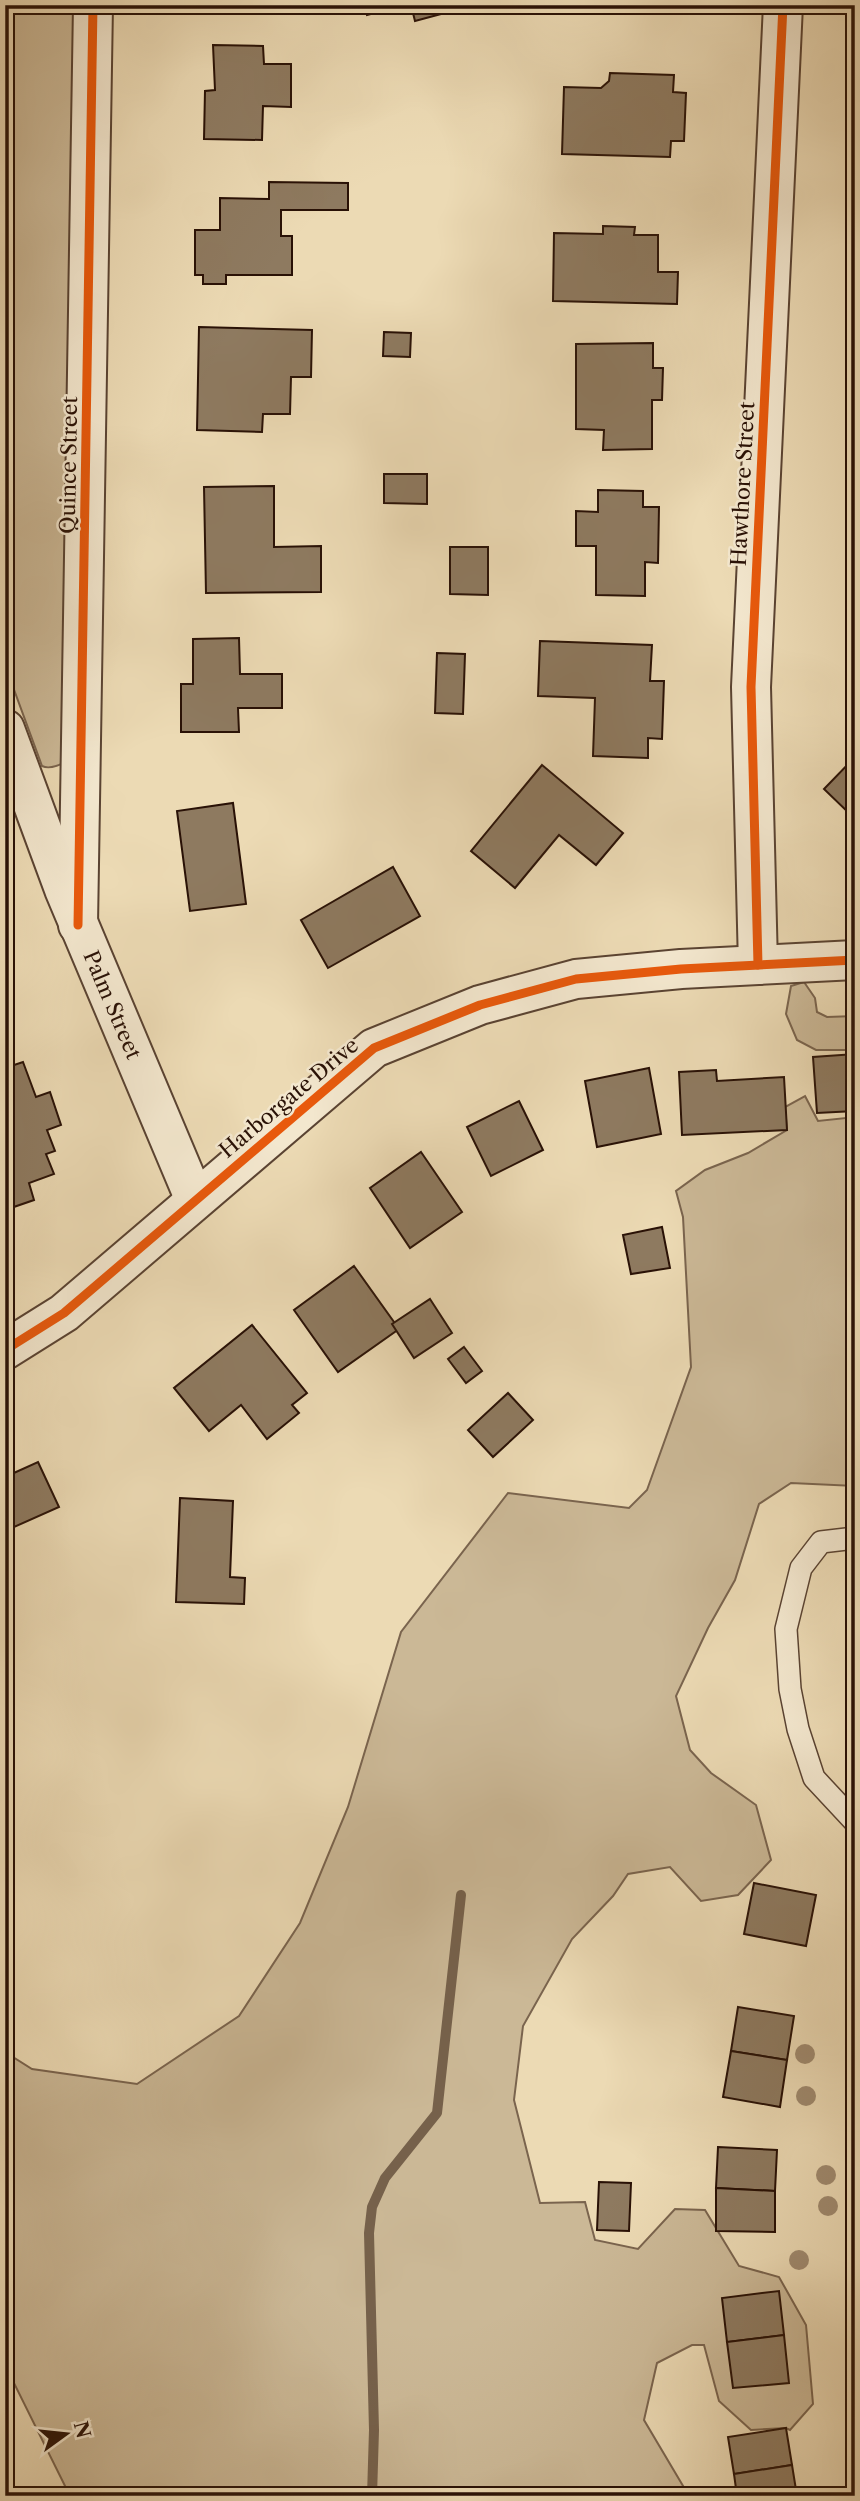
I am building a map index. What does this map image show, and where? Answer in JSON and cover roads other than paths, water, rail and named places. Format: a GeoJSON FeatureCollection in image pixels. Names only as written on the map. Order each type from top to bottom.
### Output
{"type":"FeatureCollection","features":[{"type":"Feature","properties":{"kind":"street","name":"Quince Street"},"geometry":{"type":"LineString","coordinates":[[78,925],[93,5]]}},
{"type":"Feature","properties":{"kind":"street","name":"Hawthore Street"},"geometry":{"type":"LineString","coordinates":[[758,965],[751,687],[783,5]]}},
{"type":"Feature","properties":{"kind":"street","name":"Palm Street"},"geometry":{"type":"LineString","coordinates":[[5,729],[78,925],[195,1200]]}},
{"type":"Feature","properties":{"kind":"street","name":"Harborgate Drive"},"geometry":{"type":"LineString","coordinates":[[5,1350],[64,1313],[374,1048],[480,1005],[576,979],[681,969],[855,960]]}},
{"type":"Feature","properties":{"kind":"lane"},"geometry":{"type":"LineString","coordinates":[[855,1538],[821,1542],[801,1568],[786,1629],[790,1689],[798,1729],[814,1778],[855,1822]]}},
{"type":"Feature","properties":{"kind":"waterway"},"geometry":{"type":"LineString","coordinates":[[372,2496],[374,2430],[369,2233],[372,2207],[385,2178],[437,2113],[461,1895]]}}]}
